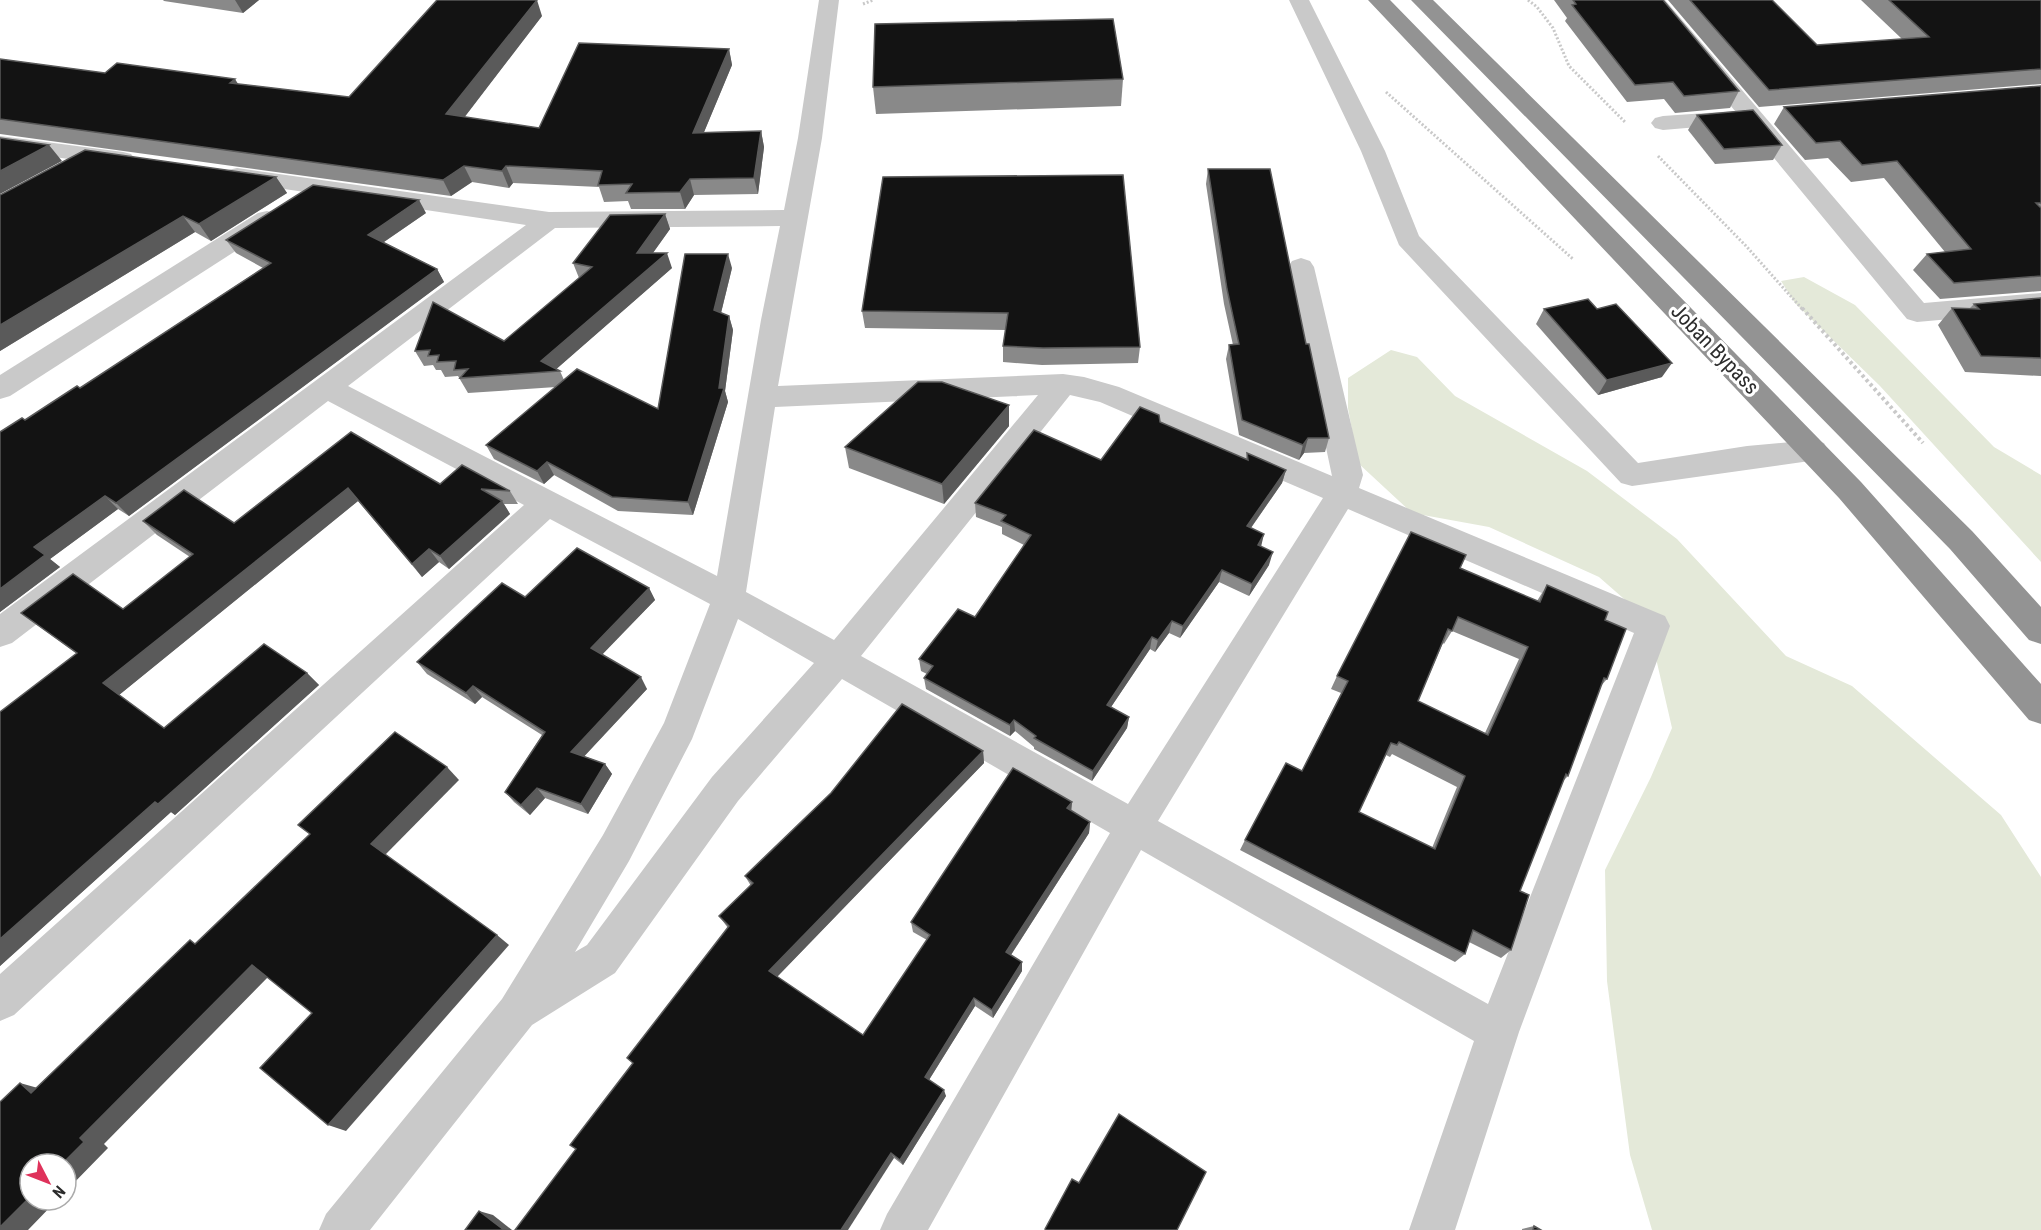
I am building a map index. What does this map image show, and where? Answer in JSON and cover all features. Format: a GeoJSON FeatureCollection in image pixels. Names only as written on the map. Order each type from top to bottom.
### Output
{"type":"FeatureCollection","features":[{"type":"Feature","properties":{"kind":"highway","name":"Joban Bypass"},"geometry":{"type":"LineString","coordinates":[[1378,0],[1858,499],[2041,708]]}},
{"type":"Feature","properties":{"kind":"highway","name":"Joban Bypass"},"geometry":{"type":"LineString","coordinates":[[1421,0],[1961,540],[2041,630]]}},
{"type":"Feature","properties":{"kind":"street"},"geometry":{"type":"LineString","coordinates":[[342,1230],[490,1042],[516,1013],[616,848],[680,728],[729,598],[762,397],[810,138],[830,0]]}},
{"type":"Feature","properties":{"kind":"street"},"geometry":{"type":"LineString","coordinates":[[1654,0],[1762,117],[1917,313],[2041,302]]}},
{"type":"Feature","properties":{"kind":"street"},"geometry":{"type":"LineString","coordinates":[[1304,10],[1373,151],[1408,239],[1632,475],[1746,457],[1813,451]]}},
{"type":"Feature","properties":{"kind":"street"},"geometry":{"type":"LineString","coordinates":[[1664,123],[1762,117]]}},
{"type":"Feature","properties":{"kind":"street"},"geometry":{"type":"LineString","coordinates":[[0,143],[142,161]]}},
{"type":"Feature","properties":{"kind":"street"},"geometry":{"type":"LineString","coordinates":[[57,176],[96,154]]}},
{"type":"Feature","properties":{"kind":"street"},"geometry":{"type":"LineString","coordinates":[[212,172],[549,220],[794,218]]}},
{"type":"Feature","properties":{"kind":"street"},"geometry":{"type":"LineString","coordinates":[[0,389],[317,188]]}},
{"type":"Feature","properties":{"kind":"street"},"geometry":{"type":"LineString","coordinates":[[0,633],[549,220]]}},
{"type":"Feature","properties":{"kind":"street"},"geometry":{"type":"LineString","coordinates":[[903,1230],[1134,827],[1342,493],[1348,475],[1300,267]]}},
{"type":"Feature","properties":{"kind":"street"},"geometry":{"type":"LineString","coordinates":[[762,397],[1063,384],[1084,387],[1109,394],[1653,626],[1498,1032],[1432,1230]]}},
{"type":"Feature","properties":{"kind":"street"},"geometry":{"type":"LineString","coordinates":[[516,1013],[601,959],[725,789],[837,661],[1063,384]]}},
{"type":"Feature","properties":{"kind":"street"},"geometry":{"type":"LineString","coordinates":[[327,388],[729,598],[1498,1032]]}},
{"type":"Feature","properties":{"kind":"street"},"geometry":{"type":"LineString","coordinates":[[0,1001],[546,504]]}},
{"type":"Feature","properties":{"kind":"path"},"geometry":{"type":"LineString","coordinates":[[1528,0],[1537,7],[1553,28],[1569,66],[1632,130]]}},
{"type":"Feature","properties":{"kind":"path"},"geometry":{"type":"LineString","coordinates":[[1380,87],[1577,262]]}},
{"type":"Feature","properties":{"kind":"path"},"geometry":{"type":"LineString","coordinates":[[1657,154],[1746,246],[1923,443]]}},
{"type":"Feature","properties":{"kind":"green space"},"geometry":{"type":"Polygon","coordinates":[[[1804,277],[1855,305],[1994,447],[2041,475],[2041,562],[1880,386],[1795,303],[1781,281],[1804,277]]]}},
{"type":"Feature","properties":{"kind":"green space"},"geometry":{"type":"Polygon","coordinates":[[[1391,350],[1417,357],[1455,396],[1587,471],[1677,539],[1786,656],[1852,686],[2001,815],[2041,877],[2041,1230],[1652,1230],[1630,1155],[1607,981],[1605,870],[1651,777],[1672,728],[1647,619],[1599,577],[1489,527],[1412,513],[1358,463],[1348,408],[1348,378],[1391,350]]]}},
{"type":"Feature","properties":{"kind":"building"},"geometry":{"type":"Polygon","coordinates":[[[437,0],[537,0],[446,114],[539,128],[579,43],[729,49],[693,133],[761,131],[754,178],[690,179],[680,192],[626,193],[632,184],[598,185],[602,171],[506,166],[502,171],[464,166],[443,180],[0,119],[0,59],[105,73],[117,63],[235,79],[230,83],[349,97],[437,0]]]}},
{"type":"Feature","properties":{"kind":"building"},"geometry":{"type":"Polygon","coordinates":[[[1573,0],[1663,0],[1739,91],[1684,96],[1673,82],[1635,85],[1572,5],[1576,4],[1573,0]]]}},
{"type":"Feature","properties":{"kind":"building"},"geometry":{"type":"Polygon","coordinates":[[[1690,0],[1772,0],[1817,45],[1929,37],[1889,0],[2041,0],[2041,69],[1769,90],[1690,0]]]}},
{"type":"Feature","properties":{"kind":"building"},"geometry":{"type":"Polygon","coordinates":[[[1113,19],[1123,79],[873,87],[875,24],[1113,19]]]}},
{"type":"Feature","properties":{"kind":"building"},"geometry":{"type":"Polygon","coordinates":[[[2041,86],[2041,203],[2036,203],[2041,208],[2041,276],[1954,283],[1927,254],[1971,249],[1897,161],[1862,165],[1840,141],[1816,143],[1784,107],[2041,86]]]}},
{"type":"Feature","properties":{"kind":"building"},"geometry":{"type":"Polygon","coordinates":[[[1753,110],[1782,145],[1724,149],[1697,115],[1753,110]]]}},
{"type":"Feature","properties":{"kind":"building"},"geometry":{"type":"Polygon","coordinates":[[[0,138],[49,145],[0,171],[0,138]]]}},
{"type":"Feature","properties":{"kind":"building"},"geometry":{"type":"Polygon","coordinates":[[[85,150],[276,177],[199,224],[183,216],[0,325],[0,195],[85,150]]]}},
{"type":"Feature","properties":{"kind":"building"},"geometry":{"type":"Polygon","coordinates":[[[1208,169],[1270,169],[1306,344],[1309,344],[1329,438],[1308,438],[1303,445],[1242,420],[1229,345],[1239,344],[1227,289],[1208,169]]]}},
{"type":"Feature","properties":{"kind":"building"},"geometry":{"type":"Polygon","coordinates":[[[1123,175],[1140,347],[1003,346],[1008,313],[862,311],[883,177],[1123,175]]]}},
{"type":"Feature","properties":{"kind":"building"},"geometry":{"type":"Polygon","coordinates":[[[313,185],[419,200],[368,235],[437,269],[116,503],[105,496],[34,547],[45,555],[0,589],[0,432],[22,418],[25,420],[77,386],[80,388],[271,263],[226,240],[313,185]]]}},
{"type":"Feature","properties":{"kind":"building"},"geometry":{"type":"Polygon","coordinates":[[[665,214],[637,253],[667,253],[541,361],[560,371],[460,378],[468,369],[454,370],[456,361],[437,362],[439,355],[428,356],[430,350],[415,351],[433,302],[504,341],[592,267],[573,263],[610,215],[665,214]]]}},
{"type":"Feature","properties":{"kind":"building"},"geometry":{"type":"Polygon","coordinates":[[[685,254],[728,254],[714,310],[729,316],[719,388],[724,388],[688,502],[612,497],[547,462],[537,471],[486,445],[577,369],[658,409],[685,254]]]}},
{"type":"Feature","properties":{"kind":"building"},"geometry":{"type":"Polygon","coordinates":[[[2041,298],[2041,358],[1981,356],[1952,308],[1979,309],[1974,304],[2041,298]]]}},
{"type":"Feature","properties":{"kind":"building"},"geometry":{"type":"Polygon","coordinates":[[[1588,299],[1597,309],[1616,304],[1672,363],[1607,380],[1544,309],[1588,299]]]}},
{"type":"Feature","properties":{"kind":"building"},"geometry":{"type":"Polygon","coordinates":[[[918,382],[942,382],[1009,405],[942,484],[845,447],[918,382]]]}},
{"type":"Feature","properties":{"kind":"building"},"geometry":{"type":"Polygon","coordinates":[[[1140,407],[1159,415],[1160,422],[1248,460],[1247,453],[1286,470],[1247,526],[1264,534],[1258,545],[1273,552],[1252,584],[1222,570],[1183,626],[1172,621],[1158,640],[1152,637],[1107,705],[1129,717],[1093,771],[1034,738],[1036,736],[1014,720],[1010,725],[924,678],[933,666],[919,659],[958,609],[975,617],[1031,535],[1001,521],[1006,515],[975,503],[1034,430],[1101,460],[1140,407]]]}},
{"type":"Feature","properties":{"kind":"building"},"geometry":{"type":"Polygon","coordinates":[[[351,432],[440,484],[462,465],[510,491],[481,489],[502,501],[440,556],[429,549],[412,564],[348,488],[103,683],[164,728],[264,644],[307,673],[158,804],[155,802],[0,939],[0,712],[77,653],[21,613],[73,574],[123,609],[193,554],[143,521],[184,490],[234,523],[351,432]]]}},
{"type":"Feature","properties":{"kind":"building"},"geometry":{"type":"Polygon","coordinates":[[[1411,532],[1466,555],[1460,568],[1540,602],[1547,585],[1608,612],[1605,620],[1626,629],[1607,679],[1604,678],[1568,776],[1566,774],[1520,891],[1529,895],[1511,950],[1473,930],[1465,954],[1245,840],[1286,763],[1302,771],[1348,681],[1337,676],[1411,532]],[[1458,617],[1452,631],[1448,629],[1418,701],[1488,735],[1528,647],[1458,617]],[[1399,742],[1397,745],[1391,743],[1359,812],[1435,849],[1465,776],[1399,742]]]}},
{"type":"Feature","properties":{"kind":"building"},"geometry":{"type":"Polygon","coordinates":[[[577,548],[649,588],[591,648],[641,677],[571,752],[605,764],[581,804],[537,788],[521,805],[505,792],[545,732],[473,686],[466,693],[417,662],[502,583],[525,597],[577,548]]]}},
{"type":"Feature","properties":{"kind":"building"},"geometry":{"type":"Polygon","coordinates":[[[902,704],[983,751],[769,971],[863,1035],[930,935],[911,922],[1013,768],[1072,802],[1067,808],[1090,822],[1006,952],[1022,962],[992,1010],[974,998],[925,1077],[944,1090],[900,1160],[891,1153],[841,1230],[515,1230],[576,1149],[570,1145],[633,1063],[627,1058],[729,926],[719,916],[753,883],[745,876],[831,793],[902,704]]]}},
{"type":"Feature","properties":{"kind":"building"},"geometry":{"type":"Polygon","coordinates":[[[395,732],[447,767],[371,844],[497,935],[328,1125],[260,1068],[312,1013],[252,965],[80,1138],[84,1142],[74,1152],[18,1152],[18,1209],[0,1227],[0,1102],[20,1083],[31,1093],[190,940],[195,944],[310,834],[298,825],[395,732]]]}},
{"type":"Feature","properties":{"kind":"building"},"geometry":{"type":"Polygon","coordinates":[[[1119,1114],[1206,1172],[1177,1230],[1046,1230],[1072,1179],[1079,1183],[1119,1114]]]}},
{"type":"Feature","properties":{"kind":"building"},"geometry":{"type":"Polygon","coordinates":[[[479,1211],[504,1230],[465,1230],[479,1211]]]}}]}
